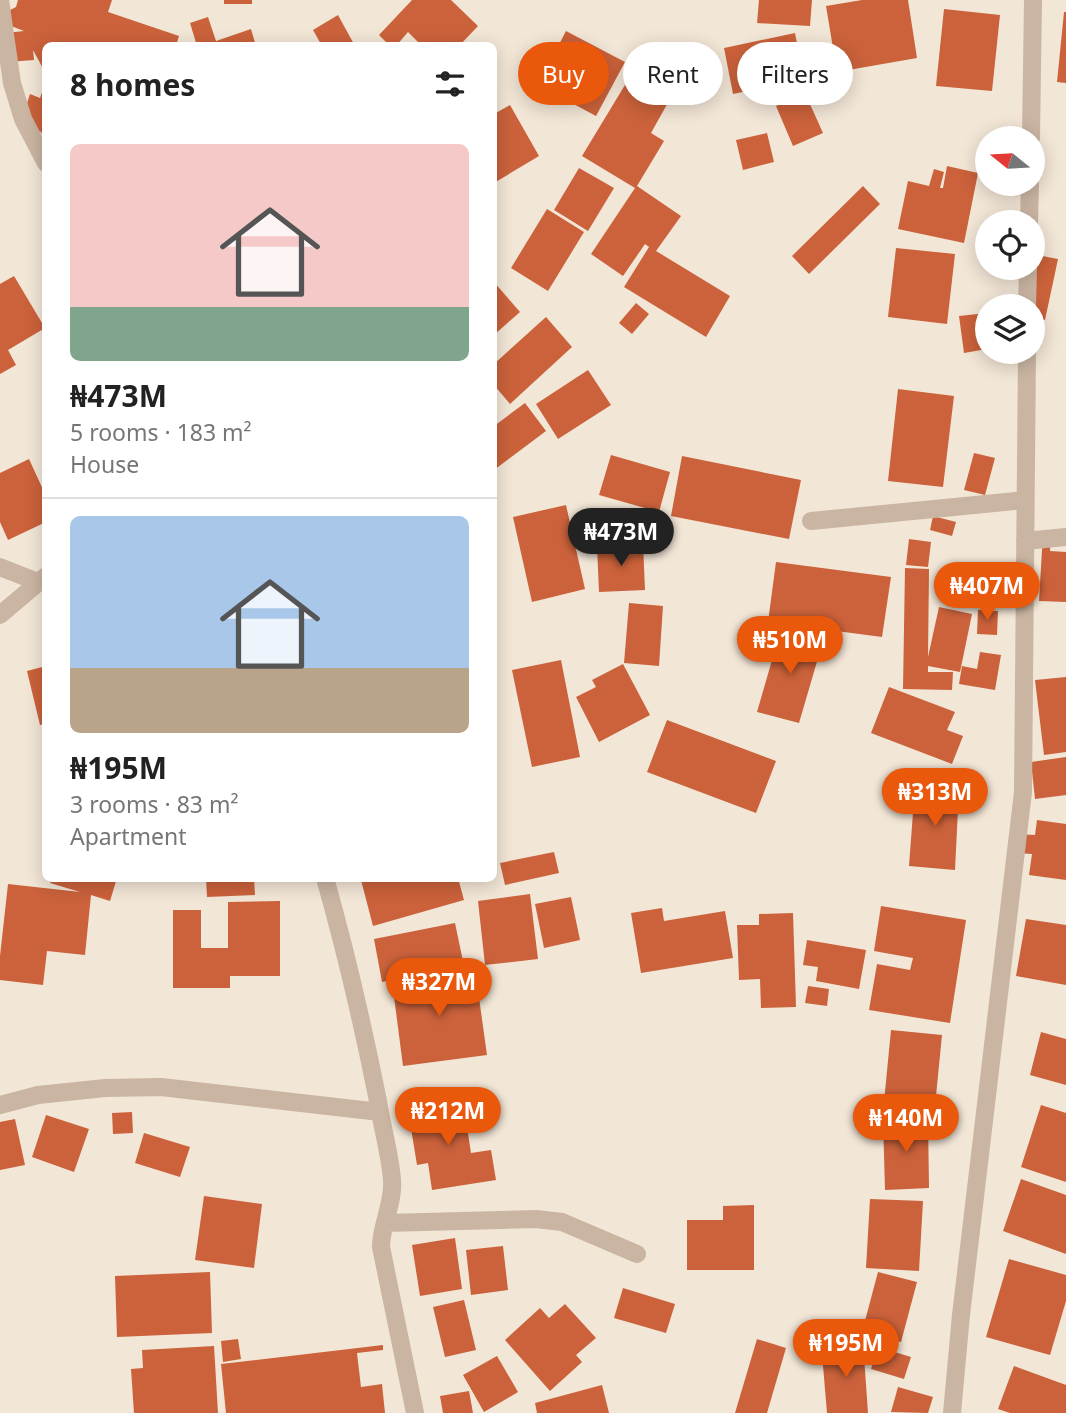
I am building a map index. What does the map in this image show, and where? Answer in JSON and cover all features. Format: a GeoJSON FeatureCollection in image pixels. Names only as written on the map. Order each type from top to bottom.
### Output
{"type":"FeatureCollection","features":[{"type":"Feature","properties":{"kind":"street"},"geometry":{"type":"LineString","coordinates":[[1,0],[12,83],[23,119],[42,155]]}},
{"type":"Feature","properties":{"kind":"street"},"geometry":{"type":"LineString","coordinates":[[1031,126],[1033,0]]}},
{"type":"Feature","properties":{"kind":"street"},"geometry":{"type":"LineString","coordinates":[[952,1413],[961,1315],[1023,792],[1027,364]]}},
{"type":"Feature","properties":{"kind":"street"},"geometry":{"type":"LineString","coordinates":[[811,521],[1025,500]]}},
{"type":"Feature","properties":{"kind":"street"},"geometry":{"type":"LineString","coordinates":[[1024,541],[1066,537]]}},
{"type":"Feature","properties":{"kind":"street"},"geometry":{"type":"LineString","coordinates":[[0,567],[42,579]]}},
{"type":"Feature","properties":{"kind":"street"},"geometry":{"type":"LineString","coordinates":[[0,615],[42,579]]}},
{"type":"Feature","properties":{"kind":"street"},"geometry":{"type":"LineString","coordinates":[[326,882],[368,1051],[393,1181],[381,1233],[381,1247],[415,1413]]}},
{"type":"Feature","properties":{"kind":"street"},"geometry":{"type":"LineString","coordinates":[[0,1105],[38,1095],[105,1088],[161,1087],[380,1112]]}},
{"type":"Feature","properties":{"kind":"street"},"geometry":{"type":"LineString","coordinates":[[384,1223],[536,1219],[562,1222],[637,1254]]}},
{"type":"Feature","properties":{"kind":"building"},"geometry":{"type":"Polygon","coordinates":[[[18,0],[112,0],[108,12],[179,36],[177,42],[42,42],[42,67],[33,50],[34,60],[8,62],[6,33],[24,31],[3,23],[8,11],[16,7],[18,0]]]}},
{"type":"Feature","properties":{"kind":"building"},"geometry":{"type":"Polygon","coordinates":[[[224,0],[252,0],[252,4],[224,4],[224,0]]]}},
{"type":"Feature","properties":{"kind":"building"},"geometry":{"type":"Polygon","coordinates":[[[412,0],[451,0],[478,26],[463,42],[418,42],[408,32],[399,42],[386,42],[379,35],[412,0]]]}},
{"type":"Feature","properties":{"kind":"building"},"geometry":{"type":"Polygon","coordinates":[[[759,0],[812,0],[810,26],[757,23],[759,0]]]}},
{"type":"Feature","properties":{"kind":"building"},"geometry":{"type":"Polygon","coordinates":[[[862,0],[908,0],[917,58],[853,69],[853,42],[832,42],[826,6],[862,0]]]}},
{"type":"Feature","properties":{"kind":"building"},"geometry":{"type":"Polygon","coordinates":[[[944,9],[1000,15],[992,91],[936,86],[944,9]]]}},
{"type":"Feature","properties":{"kind":"building"},"geometry":{"type":"Polygon","coordinates":[[[1066,12],[1066,83],[1057,82],[1066,12]]]}},
{"type":"Feature","properties":{"kind":"building"},"geometry":{"type":"Polygon","coordinates":[[[338,15],[353,42],[320,42],[313,30],[338,15]]]}},
{"type":"Feature","properties":{"kind":"building"},"geometry":{"type":"Polygon","coordinates":[[[208,17],[216,41],[251,29],[255,42],[196,42],[190,23],[208,17]]]}},
{"type":"Feature","properties":{"kind":"building"},"geometry":{"type":"Polygon","coordinates":[[[566,31],[587,42],[560,42],[566,31]]]}},
{"type":"Feature","properties":{"kind":"building"},"geometry":{"type":"Polygon","coordinates":[[[795,33],[797,42],[752,42],[795,33]]]}},
{"type":"Feature","properties":{"kind":"building"},"geometry":{"type":"Polygon","coordinates":[[[737,45],[737,93],[733,94],[724,48],[737,45]]]}},
{"type":"Feature","properties":{"kind":"building"},"geometry":{"type":"Polygon","coordinates":[[[609,54],[623,61],[609,92],[609,54]]]}},
{"type":"Feature","properties":{"kind":"building"},"geometry":{"type":"Polygon","coordinates":[[[623,88],[623,105],[667,105],[651,133],[664,141],[637,186],[681,216],[656,251],[730,296],[706,337],[624,287],[649,247],[645,244],[623,276],[591,254],[635,188],[582,156],[623,88]]]}},
{"type":"Feature","properties":{"kind":"building"},"geometry":{"type":"Polygon","coordinates":[[[42,92],[42,134],[20,125],[30,94],[40,98],[42,92]]]}},
{"type":"Feature","properties":{"kind":"building"},"geometry":{"type":"Polygon","coordinates":[[[510,105],[539,156],[497,181],[497,112],[510,105]]]}},
{"type":"Feature","properties":{"kind":"building"},"geometry":{"type":"Polygon","coordinates":[[[575,105],[602,105],[596,116],[575,105]]]}},
{"type":"Feature","properties":{"kind":"building"},"geometry":{"type":"Polygon","coordinates":[[[810,105],[823,133],[793,146],[776,106],[810,105]]]}},
{"type":"Feature","properties":{"kind":"building"},"geometry":{"type":"Polygon","coordinates":[[[767,133],[774,162],[743,170],[736,140],[767,133]]]}},
{"type":"Feature","properties":{"kind":"building"},"geometry":{"type":"Polygon","coordinates":[[[947,166],[975,172],[975,188],[964,243],[898,229],[908,181],[929,186],[934,169],[944,172],[940,188],[943,188],[947,166]]]}},
{"type":"Feature","properties":{"kind":"building"},"geometry":{"type":"Polygon","coordinates":[[[579,168],[614,188],[588,231],[554,210],[579,168]]]}},
{"type":"Feature","properties":{"kind":"building"},"geometry":{"type":"Polygon","coordinates":[[[863,186],[880,204],[809,274],[792,256],[863,186]]]}},
{"type":"Feature","properties":{"kind":"building"},"geometry":{"type":"Polygon","coordinates":[[[547,209],[584,232],[548,291],[511,268],[547,209]]]}},
{"type":"Feature","properties":{"kind":"building"},"geometry":{"type":"Polygon","coordinates":[[[896,248],[955,254],[947,324],[888,317],[896,248]]]}},
{"type":"Feature","properties":{"kind":"building"},"geometry":{"type":"Polygon","coordinates":[[[1045,256],[1058,259],[1045,320],[1045,294],[1032,294],[1032,280],[1045,280],[1045,256]]]}},
{"type":"Feature","properties":{"kind":"building"},"geometry":{"type":"Polygon","coordinates":[[[14,276],[42,323],[42,330],[8,350],[16,365],[0,374],[0,284],[14,276]]]}},
{"type":"Feature","properties":{"kind":"building"},"geometry":{"type":"Polygon","coordinates":[[[497,285],[520,312],[497,332],[497,285]]]}},
{"type":"Feature","properties":{"kind":"building"},"geometry":{"type":"Polygon","coordinates":[[[636,303],[649,314],[632,334],[619,323],[636,303]]]}},
{"type":"Feature","properties":{"kind":"building"},"geometry":{"type":"Polygon","coordinates":[[[975,314],[975,351],[964,353],[959,316],[975,314]]]}},
{"type":"Feature","properties":{"kind":"building"},"geometry":{"type":"Polygon","coordinates":[[[546,317],[572,347],[510,404],[497,389],[497,361],[546,317]]]}},
{"type":"Feature","properties":{"kind":"building"},"geometry":{"type":"Polygon","coordinates":[[[588,370],[611,405],[558,439],[536,404],[588,370]]]}},
{"type":"Feature","properties":{"kind":"building"},"geometry":{"type":"Polygon","coordinates":[[[898,389],[954,396],[943,487],[888,481],[898,389]]]}},
{"type":"Feature","properties":{"kind":"building"},"geometry":{"type":"Polygon","coordinates":[[[525,403],[546,431],[497,468],[497,424],[525,403]]]}},
{"type":"Feature","properties":{"kind":"building"},"geometry":{"type":"Polygon","coordinates":[[[974,453],[995,458],[985,495],[964,490],[974,453]]]}},
{"type":"Feature","properties":{"kind":"building"},"geometry":{"type":"Polygon","coordinates":[[[611,455],[670,472],[659,512],[599,495],[611,455]]]}},
{"type":"Feature","properties":{"kind":"building"},"geometry":{"type":"Polygon","coordinates":[[[682,456],[801,480],[789,539],[671,516],[682,456]]]}},
{"type":"Feature","properties":{"kind":"building"},"geometry":{"type":"Polygon","coordinates":[[[29,459],[42,487],[42,524],[8,540],[0,522],[0,473],[29,459]]]}},
{"type":"Feature","properties":{"kind":"building"},"geometry":{"type":"Polygon","coordinates":[[[566,505],[585,589],[532,602],[513,517],[566,505]]]}},
{"type":"Feature","properties":{"kind":"building"},"geometry":{"type":"Polygon","coordinates":[[[933,516],[956,522],[952,536],[930,530],[933,516]]]}},
{"type":"Feature","properties":{"kind":"building"},"geometry":{"type":"Polygon","coordinates":[[[1043,533],[1051,533],[1050,551],[1066,552],[1066,602],[1039,601],[1043,533]]]}},
{"type":"Feature","properties":{"kind":"building"},"geometry":{"type":"Polygon","coordinates":[[[909,539],[931,542],[928,567],[906,565],[909,539]]]}},
{"type":"Feature","properties":{"kind":"building"},"geometry":{"type":"Polygon","coordinates":[[[643,543],[645,590],[599,592],[597,546],[643,543]]]}},
{"type":"Feature","properties":{"kind":"building"},"geometry":{"type":"Polygon","coordinates":[[[776,562],[891,577],[882,637],[768,622],[776,562]]]}},
{"type":"Feature","properties":{"kind":"building"},"geometry":{"type":"Polygon","coordinates":[[[905,568],[929,569],[928,657],[939,607],[972,614],[960,672],[928,666],[928,672],[953,672],[952,690],[903,689],[905,568]]]}},
{"type":"Feature","properties":{"kind":"building"},"geometry":{"type":"Polygon","coordinates":[[[629,603],[663,606],[659,666],[624,663],[629,603]]]}},
{"type":"Feature","properties":{"kind":"building"},"geometry":{"type":"Polygon","coordinates":[[[978,610],[998,611],[997,635],[977,634],[978,610]]]}},
{"type":"Feature","properties":{"kind":"building"},"geometry":{"type":"Polygon","coordinates":[[[781,629],[823,641],[799,723],[757,712],[781,629]]]}},
{"type":"Feature","properties":{"kind":"building"},"geometry":{"type":"Polygon","coordinates":[[[980,652],[1001,655],[995,690],[959,684],[962,666],[977,669],[980,652]]]}},
{"type":"Feature","properties":{"kind":"building"},"geometry":{"type":"Polygon","coordinates":[[[561,660],[580,757],[532,767],[512,670],[561,660]]]}},
{"type":"Feature","properties":{"kind":"building"},"geometry":{"type":"Polygon","coordinates":[[[623,664],[650,715],[599,742],[576,697],[596,687],[592,680],[623,664]]]}},
{"type":"Feature","properties":{"kind":"building"},"geometry":{"type":"Polygon","coordinates":[[[42,667],[42,725],[40,725],[27,671],[42,667]]]}},
{"type":"Feature","properties":{"kind":"building"},"geometry":{"type":"Polygon","coordinates":[[[1066,677],[1066,752],[1044,755],[1035,680],[1066,677]]]}},
{"type":"Feature","properties":{"kind":"building"},"geometry":{"type":"Polygon","coordinates":[[[889,687],[955,712],[947,730],[963,736],[952,764],[871,733],[889,687]]]}},
{"type":"Feature","properties":{"kind":"building"},"geometry":{"type":"Polygon","coordinates":[[[667,720],[776,761],[756,813],[647,772],[667,720]]]}},
{"type":"Feature","properties":{"kind":"building"},"geometry":{"type":"Polygon","coordinates":[[[1066,757],[1066,795],[1035,799],[1031,762],[1066,757]]]}},
{"type":"Feature","properties":{"kind":"building"},"geometry":{"type":"Polygon","coordinates":[[[915,786],[959,789],[955,870],[909,866],[915,786]]]}},
{"type":"Feature","properties":{"kind":"building"},"geometry":{"type":"Polygon","coordinates":[[[1037,820],[1066,824],[1066,880],[1029,875],[1032,854],[1016,853],[1017,834],[1035,835],[1037,820]]]}},
{"type":"Feature","properties":{"kind":"building"},"geometry":{"type":"Polygon","coordinates":[[[554,852],[559,873],[505,885],[500,863],[554,852]]]}},
{"type":"Feature","properties":{"kind":"building"},"geometry":{"type":"Polygon","coordinates":[[[116,882],[110,901],[91,895],[85,955],[47,951],[43,985],[0,980],[8,884],[80,892],[50,883],[116,882]]]}},
{"type":"Feature","properties":{"kind":"building"},"geometry":{"type":"Polygon","coordinates":[[[206,882],[254,882],[255,895],[207,897],[206,882]]]}},
{"type":"Feature","properties":{"kind":"building"},"geometry":{"type":"Polygon","coordinates":[[[362,882],[459,882],[464,900],[373,926],[362,882]]]}},
{"type":"Feature","properties":{"kind":"building"},"geometry":{"type":"Polygon","coordinates":[[[530,894],[538,959],[485,965],[478,901],[530,894]]]}},
{"type":"Feature","properties":{"kind":"building"},"geometry":{"type":"Polygon","coordinates":[[[571,897],[580,940],[544,948],[535,904],[571,897]]]}},
{"type":"Feature","properties":{"kind":"building"},"geometry":{"type":"Polygon","coordinates":[[[280,901],[280,976],[230,976],[230,988],[173,988],[173,910],[201,910],[201,948],[228,948],[228,902],[280,901]]]}},
{"type":"Feature","properties":{"kind":"building"},"geometry":{"type":"Polygon","coordinates":[[[881,906],[966,920],[950,1023],[869,1010],[877,964],[910,970],[913,958],[874,951],[881,906]]]}},
{"type":"Feature","properties":{"kind":"building"},"geometry":{"type":"Polygon","coordinates":[[[662,908],[664,921],[725,911],[733,958],[641,973],[631,913],[662,908]]]}},
{"type":"Feature","properties":{"kind":"building"},"geometry":{"type":"Polygon","coordinates":[[[793,913],[796,1007],[761,1008],[760,979],[739,980],[737,925],[759,925],[759,914],[793,913]]]}},
{"type":"Feature","properties":{"kind":"building"},"geometry":{"type":"Polygon","coordinates":[[[1026,919],[1066,925],[1066,985],[1016,976],[1026,919]]]}},
{"type":"Feature","properties":{"kind":"building"},"geometry":{"type":"Polygon","coordinates":[[[455,923],[464,966],[382,982],[374,939],[455,923]]]}},
{"type":"Feature","properties":{"kind":"building"},"geometry":{"type":"Polygon","coordinates":[[[807,940],[866,950],[859,989],[816,981],[818,967],[803,965],[807,940]]]}},
{"type":"Feature","properties":{"kind":"building"},"geometry":{"type":"Polygon","coordinates":[[[475,969],[487,1055],[403,1066],[392,981],[475,969]]]}},
{"type":"Feature","properties":{"kind":"building"},"geometry":{"type":"Polygon","coordinates":[[[808,986],[829,989],[827,1006],[805,1003],[808,986]]]}},
{"type":"Feature","properties":{"kind":"building"},"geometry":{"type":"Polygon","coordinates":[[[891,1030],[942,1035],[935,1106],[884,1102],[891,1030]]]}},
{"type":"Feature","properties":{"kind":"building"},"geometry":{"type":"Polygon","coordinates":[[[1041,1032],[1066,1039],[1066,1085],[1030,1075],[1041,1032]]]}},
{"type":"Feature","properties":{"kind":"building"},"geometry":{"type":"Polygon","coordinates":[[[463,1101],[471,1153],[491,1150],[496,1180],[432,1190],[428,1163],[417,1165],[408,1110],[463,1101]]]}},
{"type":"Feature","properties":{"kind":"building"},"geometry":{"type":"Polygon","coordinates":[[[1041,1105],[1066,1113],[1066,1182],[1021,1167],[1041,1105]]]}},
{"type":"Feature","properties":{"kind":"building"},"geometry":{"type":"Polygon","coordinates":[[[132,1112],[133,1133],[113,1134],[112,1113],[132,1112]]]}},
{"type":"Feature","properties":{"kind":"building"},"geometry":{"type":"Polygon","coordinates":[[[46,1115],[89,1129],[74,1172],[32,1157],[46,1115]]]}},
{"type":"Feature","properties":{"kind":"building"},"geometry":{"type":"Polygon","coordinates":[[[15,1119],[25,1165],[0,1170],[0,1122],[15,1119]]]}},
{"type":"Feature","properties":{"kind":"building"},"geometry":{"type":"Polygon","coordinates":[[[928,1119],[929,1188],[885,1190],[883,1120],[928,1119]]]}},
{"type":"Feature","properties":{"kind":"building"},"geometry":{"type":"Polygon","coordinates":[[[144,1133],[190,1147],[180,1177],[135,1163],[144,1133]]]}},
{"type":"Feature","properties":{"kind":"building"},"geometry":{"type":"Polygon","coordinates":[[[1021,1179],[1066,1195],[1066,1254],[1003,1231],[1021,1179]]]}},
{"type":"Feature","properties":{"kind":"building"},"geometry":{"type":"Polygon","coordinates":[[[204,1196],[262,1204],[254,1268],[195,1260],[204,1196]]]}},
{"type":"Feature","properties":{"kind":"building"},"geometry":{"type":"Polygon","coordinates":[[[870,1199],[923,1201],[919,1271],[866,1268],[870,1199]]]}},
{"type":"Feature","properties":{"kind":"building"},"geometry":{"type":"Polygon","coordinates":[[[754,1205],[754,1270],[687,1270],[687,1220],[723,1220],[723,1206],[754,1205]]]}},
{"type":"Feature","properties":{"kind":"building"},"geometry":{"type":"Polygon","coordinates":[[[455,1238],[462,1289],[420,1296],[412,1245],[455,1238]]]}},
{"type":"Feature","properties":{"kind":"building"},"geometry":{"type":"Polygon","coordinates":[[[503,1246],[508,1290],[471,1295],[466,1250],[503,1246]]]}},
{"type":"Feature","properties":{"kind":"building"},"geometry":{"type":"Polygon","coordinates":[[[1009,1259],[1066,1275],[1066,1301],[1050,1355],[986,1337],[1009,1259]]]}},
{"type":"Feature","properties":{"kind":"building"},"geometry":{"type":"Polygon","coordinates":[[[210,1272],[212,1333],[117,1337],[115,1276],[210,1272]]]}},
{"type":"Feature","properties":{"kind":"building"},"geometry":{"type":"Polygon","coordinates":[[[878,1272],[917,1282],[901,1342],[862,1332],[878,1272]]]}},
{"type":"Feature","properties":{"kind":"building"},"geometry":{"type":"Polygon","coordinates":[[[623,1288],[675,1304],[666,1333],[614,1318],[623,1288]]]}},
{"type":"Feature","properties":{"kind":"building"},"geometry":{"type":"Polygon","coordinates":[[[464,1300],[476,1350],[445,1357],[433,1307],[464,1300]]]}},
{"type":"Feature","properties":{"kind":"building"},"geometry":{"type":"Polygon","coordinates":[[[565,1304],[596,1338],[576,1355],[582,1362],[550,1391],[505,1340],[540,1308],[549,1318],[565,1304]]]}},
{"type":"Feature","properties":{"kind":"building"},"geometry":{"type":"Polygon","coordinates":[[[238,1339],[241,1359],[223,1362],[221,1341],[238,1339]]]}},
{"type":"Feature","properties":{"kind":"building"},"geometry":{"type":"Polygon","coordinates":[[[757,1339],[786,1348],[767,1413],[735,1413],[757,1339]]]}},
{"type":"Feature","properties":{"kind":"building"},"geometry":{"type":"Polygon","coordinates":[[[863,1342],[868,1413],[827,1413],[822,1354],[832,1353],[831,1345],[863,1342]]]}},
{"type":"Feature","properties":{"kind":"building"},"geometry":{"type":"Polygon","coordinates":[[[383,1345],[383,1350],[357,1353],[361,1387],[382,1384],[385,1413],[226,1413],[221,1364],[383,1345]]]}},
{"type":"Feature","properties":{"kind":"building"},"geometry":{"type":"Polygon","coordinates":[[[214,1346],[218,1413],[134,1413],[131,1369],[143,1368],[142,1350],[214,1346]]]}},
{"type":"Feature","properties":{"kind":"building"},"geometry":{"type":"Polygon","coordinates":[[[878,1347],[911,1357],[904,1379],[871,1369],[878,1347]]]}},
{"type":"Feature","properties":{"kind":"building"},"geometry":{"type":"Polygon","coordinates":[[[497,1356],[518,1392],[484,1412],[463,1375],[497,1356]]]}},
{"type":"Feature","properties":{"kind":"building"},"geometry":{"type":"Polygon","coordinates":[[[1014,1366],[1066,1385],[1066,1413],[1010,1413],[998,1409],[1014,1366]]]}},
{"type":"Feature","properties":{"kind":"building"},"geometry":{"type":"Polygon","coordinates":[[[602,1385],[609,1413],[537,1413],[535,1403],[602,1385]]]}},
{"type":"Feature","properties":{"kind":"building"},"geometry":{"type":"Polygon","coordinates":[[[898,1387],[933,1397],[928,1413],[891,1412],[898,1387]]]}},
{"type":"Feature","properties":{"kind":"building"},"geometry":{"type":"Polygon","coordinates":[[[469,1391],[473,1413],[443,1413],[440,1396],[469,1391]]]}}]}
